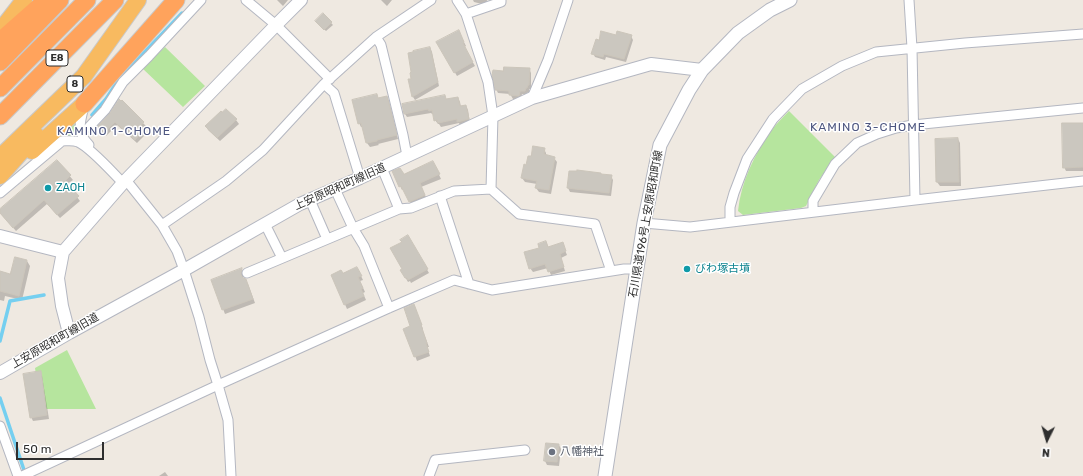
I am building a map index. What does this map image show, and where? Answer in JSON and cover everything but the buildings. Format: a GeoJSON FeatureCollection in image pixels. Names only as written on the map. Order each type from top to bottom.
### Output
{"type":"FeatureCollection","features":[{"type":"Feature","properties":{"kind":"highway"},"geometry":{"type":"LineString","coordinates":[[0,31],[24,0]]}},
{"type":"Feature","properties":{"kind":"highway"},"geometry":{"type":"LineString","coordinates":[[0,41],[46,0]]}},
{"type":"Feature","properties":{"kind":"highway"},"geometry":{"type":"LineString","coordinates":[[0,62],[60,0]]}},
{"type":"Feature","properties":{"kind":"highway","name":"E8"},"geometry":{"type":"LineString","coordinates":[[0,88],[87,0]]}},
{"type":"Feature","properties":{"kind":"highway","name":"E8"},"geometry":{"type":"LineString","coordinates":[[0,116],[115,0]]}},
{"type":"Feature","properties":{"kind":"highway","name":"8"},"geometry":{"type":"LineString","coordinates":[[0,157],[84,76],[138,0]]}},
{"type":"Feature","properties":{"kind":"highway"},"geometry":{"type":"LineString","coordinates":[[0,180],[84,104],[176,0]]}},
{"type":"Feature","properties":{"kind":"highway"},"geometry":{"type":"LineString","coordinates":[[0,176],[72,95],[84,76]]}},
{"type":"Feature","properties":{"kind":"main road","name":"石川県道196号上安原昭和町線"},"geometry":{"type":"LineString","coordinates":[[605,476],[632,306],[636,269],[660,145],[702,70],[738,33],[770,10],[790,0]]}},
{"type":"Feature","properties":{"kind":"street"},"geometry":{"type":"LineString","coordinates":[[89,127],[105,110],[123,82],[201,0]]}},
{"type":"Feature","properties":{"kind":"street"},"geometry":{"type":"LineString","coordinates":[[246,0],[276,25],[327,82],[334,93],[360,178]]}},
{"type":"Feature","properties":{"kind":"street"},"geometry":{"type":"LineString","coordinates":[[69,333],[62,306],[58,278],[63,252],[125,181],[301,0]]}},
{"type":"Feature","properties":{"kind":"street"},"geometry":{"type":"LineString","coordinates":[[162,225],[226,181],[263,150],[327,82],[376,37],[432,0]]}},
{"type":"Feature","properties":{"kind":"street"},"geometry":{"type":"LineString","coordinates":[[457,0],[466,14],[488,82],[493,116],[491,189]]}},
{"type":"Feature","properties":{"kind":"street"},"geometry":{"type":"LineString","coordinates":[[466,14],[501,2],[502,0]]}},
{"type":"Feature","properties":{"kind":"street"},"geometry":{"type":"LineString","coordinates":[[532,98],[548,60],[568,0]]}},
{"type":"Feature","properties":{"kind":"street"},"geometry":{"type":"LineString","coordinates":[[909,0],[912,48],[915,200]]}},
{"type":"Feature","properties":{"kind":"street"},"geometry":{"type":"LineString","coordinates":[[730,222],[730,207],[746,159],[773,119],[802,89],[842,66],[876,52],[1083,34]]}},
{"type":"Feature","properties":{"kind":"street"},"geometry":{"type":"LineString","coordinates":[[376,37],[381,45],[407,156]]}},
{"type":"Feature","properties":{"kind":"street","name":"上安原昭和町線旧道"},"geometry":{"type":"LineString","coordinates":[[0,373],[300,204],[382,168],[532,98],[651,64],[702,70]]}},
{"type":"Feature","properties":{"kind":"street"},"geometry":{"type":"LineString","coordinates":[[84,104],[80,125],[80,133],[84,140],[125,181],[162,225],[177,251],[200,318],[210,360],[228,420],[231,476]]}},
{"type":"Feature","properties":{"kind":"street"},"geometry":{"type":"LineString","coordinates":[[813,212],[813,201],[835,164],[857,143],[877,134],[896,128],[913,125],[1083,108]]}},
{"type":"Feature","properties":{"kind":"street"},"geometry":{"type":"LineString","coordinates":[[0,193],[62,141],[73,140],[88,148],[125,181]]}},
{"type":"Feature","properties":{"kind":"street"},"geometry":{"type":"LineString","coordinates":[[382,168],[399,209]]}},
{"type":"Feature","properties":{"kind":"street"},"geometry":{"type":"LineString","coordinates":[[644,223],[690,227],[1083,181]]}},
{"type":"Feature","properties":{"kind":"street"},"geometry":{"type":"LineString","coordinates":[[335,189],[353,228],[364,246],[389,308]]}},
{"type":"Feature","properties":{"kind":"street"},"geometry":{"type":"LineString","coordinates":[[247,273],[399,209],[411,208],[454,191],[491,189],[519,214],[595,224],[611,271]]}},
{"type":"Feature","properties":{"kind":"street"},"geometry":{"type":"LineString","coordinates":[[440,196],[469,284]]}},
{"type":"Feature","properties":{"kind":"street"},"geometry":{"type":"LineString","coordinates":[[310,200],[327,239]]}},
{"type":"Feature","properties":{"kind":"street"},"geometry":{"type":"LineString","coordinates":[[265,224],[282,258]]}},
{"type":"Feature","properties":{"kind":"street"},"geometry":{"type":"LineString","coordinates":[[0,236],[63,252]]}},
{"type":"Feature","properties":{"kind":"street"},"geometry":{"type":"LineString","coordinates":[[22,476],[218,385],[454,280],[492,290],[624,269],[636,269]]}},
{"type":"Feature","properties":{"kind":"street"},"geometry":{"type":"LineString","coordinates":[[0,426],[18,476]]}},
{"type":"Feature","properties":{"kind":"street"},"geometry":{"type":"LineString","coordinates":[[429,476],[435,460],[525,450]]}},
{"type":"Feature","properties":{"kind":"green space"},"geometry":{"type":"Polygon","coordinates":[[[165,47],[205,86],[183,107],[142,68],[165,47]]]}},
{"type":"Feature","properties":{"kind":"green space"},"geometry":{"type":"Polygon","coordinates":[[[789,111],[835,157],[819,180],[806,206],[801,208],[743,215],[738,211],[742,190],[749,169],[771,131],[789,111]]]}},
{"type":"Feature","properties":{"kind":"green space"},"geometry":{"type":"Polygon","coordinates":[[[77,119],[77,137],[65,136],[47,144],[77,119]]]}},
{"type":"Feature","properties":{"kind":"green space"},"geometry":{"type":"Polygon","coordinates":[[[67,350],[96,409],[41,409],[35,368],[67,350]]]}},
{"type":"Feature","properties":{"kind":"waterway"},"geometry":{"type":"LineString","coordinates":[[92,115],[106,99],[119,79],[182,13]]}},
{"type":"Feature","properties":{"kind":"waterway"},"geometry":{"type":"LineString","coordinates":[[0,341],[10,301],[44,295]]}},
{"type":"Feature","properties":{"kind":"waterway"},"geometry":{"type":"LineString","coordinates":[[0,398],[25,473]]}},
{"type":"Feature","properties":{"kind":"place","name":"ZAOH"},"geometry":{"type":"Point","coordinates":[48,188]}},
{"type":"Feature","properties":{"kind":"place","name":"びわ塚古墳"},"geometry":{"type":"Point","coordinates":[687,269]}},
{"type":"Feature","properties":{"kind":"place","name":"八幡神社"},"geometry":{"type":"Point","coordinates":[552,452]}},
{"type":"Feature","properties":{"kind":"district","name":"KAMINO 3-CHOME"},"geometry":{"type":"Point","coordinates":[868,128]}},
{"type":"Feature","properties":{"kind":"district","name":"KAMINO 1-CHOME"},"geometry":{"type":"Point","coordinates":[114,132]}}]}
